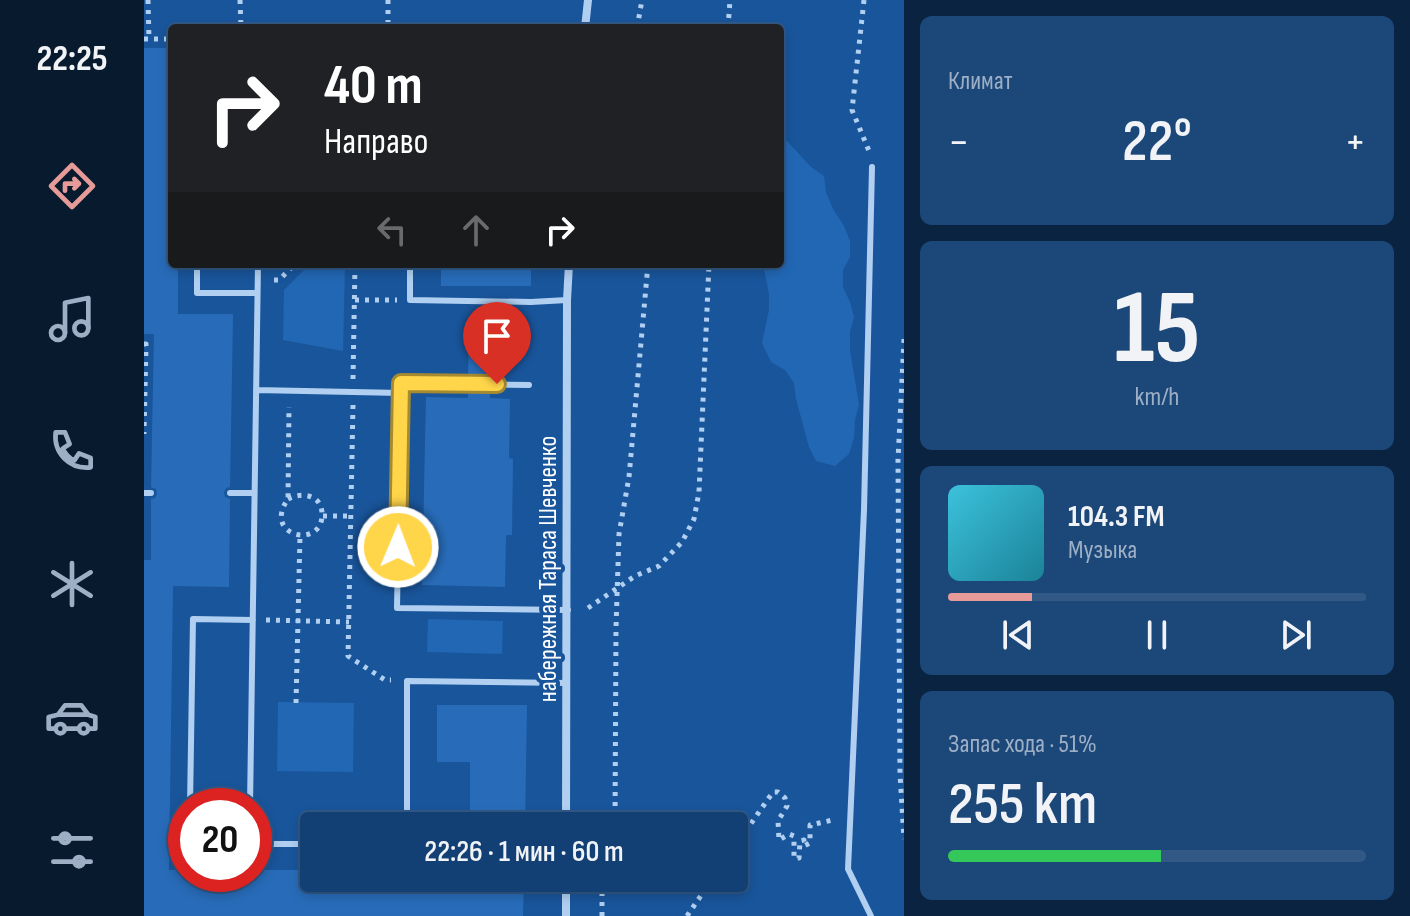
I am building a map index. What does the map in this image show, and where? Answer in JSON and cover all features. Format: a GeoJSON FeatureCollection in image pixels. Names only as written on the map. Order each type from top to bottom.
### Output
{"type":"FeatureCollection","features":[{"type":"Feature","properties":{"kind":"street"},"geometry":{"type":"LineString","coordinates":[[585,24],[588,0]]}},
{"type":"Feature","properties":{"kind":"street","name":"набережная Тараса Шевченко"},"geometry":{"type":"LineString","coordinates":[[566,812],[569,268]]}},
{"type":"Feature","properties":{"kind":"street"},"geometry":{"type":"LineString","coordinates":[[566,892],[566,916]]}},
{"type":"Feature","properties":{"kind":"lane"},"geometry":{"type":"LineString","coordinates":[[871,916],[848,869],[864,510],[872,167]]}},
{"type":"Feature","properties":{"kind":"lane"},"geometry":{"type":"LineString","coordinates":[[197,268],[197,293],[257,293]]}},
{"type":"Feature","properties":{"kind":"lane"},"geometry":{"type":"LineString","coordinates":[[250,788],[258,268]]}},
{"type":"Feature","properties":{"kind":"lane"},"geometry":{"type":"LineString","coordinates":[[410,268],[410,300],[567,300]]}},
{"type":"Feature","properties":{"kind":"lane"},"geometry":{"type":"LineString","coordinates":[[529,385],[401,383],[397,608],[568,610]]}},
{"type":"Feature","properties":{"kind":"lane"},"geometry":{"type":"LineString","coordinates":[[256,390],[401,393]]}},
{"type":"Feature","properties":{"kind":"lane"},"geometry":{"type":"LineString","coordinates":[[230,493],[254,493]]}},
{"type":"Feature","properties":{"kind":"lane"},"geometry":{"type":"LineString","coordinates":[[190,788],[193,619],[253,620]]}},
{"type":"Feature","properties":{"kind":"lane"},"geometry":{"type":"LineString","coordinates":[[407,812],[407,681],[567,683]]}},
{"type":"Feature","properties":{"kind":"lane"},"geometry":{"type":"LineString","coordinates":[[272,844],[300,844]]}},
{"type":"Feature","properties":{"kind":"path"},"geometry":{"type":"LineString","coordinates":[[148,0],[147,39],[168,39]]}},
{"type":"Feature","properties":{"kind":"path"},"geometry":{"type":"LineString","coordinates":[[240,0],[241,24]]}},
{"type":"Feature","properties":{"kind":"path"},"geometry":{"type":"LineString","coordinates":[[388,0],[388,24]]}},
{"type":"Feature","properties":{"kind":"path"},"geometry":{"type":"LineString","coordinates":[[638,24],[642,0]]}},
{"type":"Feature","properties":{"kind":"path"},"geometry":{"type":"LineString","coordinates":[[728,24],[730,0]]}},
{"type":"Feature","properties":{"kind":"path"},"geometry":{"type":"LineString","coordinates":[[864,0],[852,110],[869,150],[872,167]]}},
{"type":"Feature","properties":{"kind":"path"},"geometry":{"type":"LineString","coordinates":[[355,268],[348,656],[385,680],[407,681]]}},
{"type":"Feature","properties":{"kind":"path"},"geometry":{"type":"LineString","coordinates":[[615,812],[619,534],[629,477],[648,268]]}},
{"type":"Feature","properties":{"kind":"path"},"geometry":{"type":"LineString","coordinates":[[588,608],[635,576],[659,566],[682,542],[694,519],[699,492],[709,268]]}},
{"type":"Feature","properties":{"kind":"path"},"geometry":{"type":"LineString","coordinates":[[355,300],[410,300]]}},
{"type":"Feature","properties":{"kind":"path"},"geometry":{"type":"LineString","coordinates":[[904,339],[898,475],[900,774],[904,839]]}},
{"type":"Feature","properties":{"kind":"path"},"geometry":{"type":"LineString","coordinates":[[144,344],[144,434]]}},
{"type":"Feature","properties":{"kind":"path"},"geometry":{"type":"LineString","coordinates":[[288,499],[290,391]]}},
{"type":"Feature","properties":{"kind":"path"},"geometry":{"type":"LineString","coordinates":[[306,494],[315,499],[323,516],[319,527],[311,534],[300,536],[290,533],[281,517],[282,507],[288,499],[306,494]]}},
{"type":"Feature","properties":{"kind":"path"},"geometry":{"type":"LineString","coordinates":[[323,516],[351,516]]}},
{"type":"Feature","properties":{"kind":"path"},"geometry":{"type":"LineString","coordinates":[[296,703],[300,536]]}},
{"type":"Feature","properties":{"kind":"path"},"geometry":{"type":"LineString","coordinates":[[253,620],[349,622]]}},
{"type":"Feature","properties":{"kind":"path"},"geometry":{"type":"LineString","coordinates":[[748,828],[773,792],[778,792],[785,798],[787,806],[778,821],[779,840],[789,834],[794,836],[794,858],[799,858],[800,841],[804,840],[804,846],[810,843],[810,825],[823,822]]}},
{"type":"Feature","properties":{"kind":"path"},"geometry":{"type":"LineString","coordinates":[[602,892],[602,916]]}},
{"type":"Feature","properties":{"kind":"path"},"geometry":{"type":"LineString","coordinates":[[687,916],[703,892]]}},
{"type":"Feature","properties":{"kind":"shaded area"},"geometry":{"type":"Polygon","coordinates":[[[784,141],[824,176],[826,192],[850,241],[850,257],[843,270],[843,287],[854,317],[850,350],[859,405],[849,454],[835,466],[816,461],[809,447],[794,383],[785,370],[771,362],[762,343],[769,310],[764,268],[784,268],[784,141]]]}},
{"type":"Feature","properties":{"kind":"shaded area"},"geometry":{"type":"Polygon","coordinates":[[[306,268],[345,268],[343,351],[283,340],[284,290],[306,268]]]}},
{"type":"Feature","properties":{"kind":"shaded area"},"geometry":{"type":"Polygon","coordinates":[[[428,619],[503,621],[502,654],[427,652],[428,619]]]}},
{"type":"Feature","properties":{"kind":"shaded area"},"geometry":{"type":"Polygon","coordinates":[[[278,702],[354,703],[353,772],[277,771],[278,702]]]}},
{"type":"Feature","properties":{"kind":"building"},"geometry":{"type":"Polygon","coordinates":[[[144,48],[168,48],[168,268],[178,268],[178,314],[233,314],[230,487],[224,492],[225,497],[230,499],[229,587],[173,586],[168,892],[272,892],[272,870],[300,870],[300,892],[524,892],[523,916],[144,916],[144,560],[151,560],[151,499],[157,494],[156,489],[151,487],[154,334],[144,334],[144,48]]]}},
{"type":"Feature","properties":{"kind":"building"},"geometry":{"type":"Polygon","coordinates":[[[441,268],[531,268],[531,286],[441,286],[441,268]]]}},
{"type":"Feature","properties":{"kind":"building"},"geometry":{"type":"Polygon","coordinates":[[[469,332],[491,333],[490,378],[468,378],[469,332]]]}},
{"type":"Feature","properties":{"kind":"building"},"geometry":{"type":"Polygon","coordinates":[[[468,390],[490,390],[490,398],[510,399],[512,535],[506,535],[505,587],[422,585],[426,397],[468,398],[468,390]]]}},
{"type":"Feature","properties":{"kind":"building"},"geometry":{"type":"Polygon","coordinates":[[[437,705],[527,705],[525,812],[470,812],[470,762],[437,762],[437,705]]]}},
{"type":"Feature","properties":{"kind":"route"},"geometry":{"type":"LineString","coordinates":[[398,547],[401,383],[497,384]]}}]}
